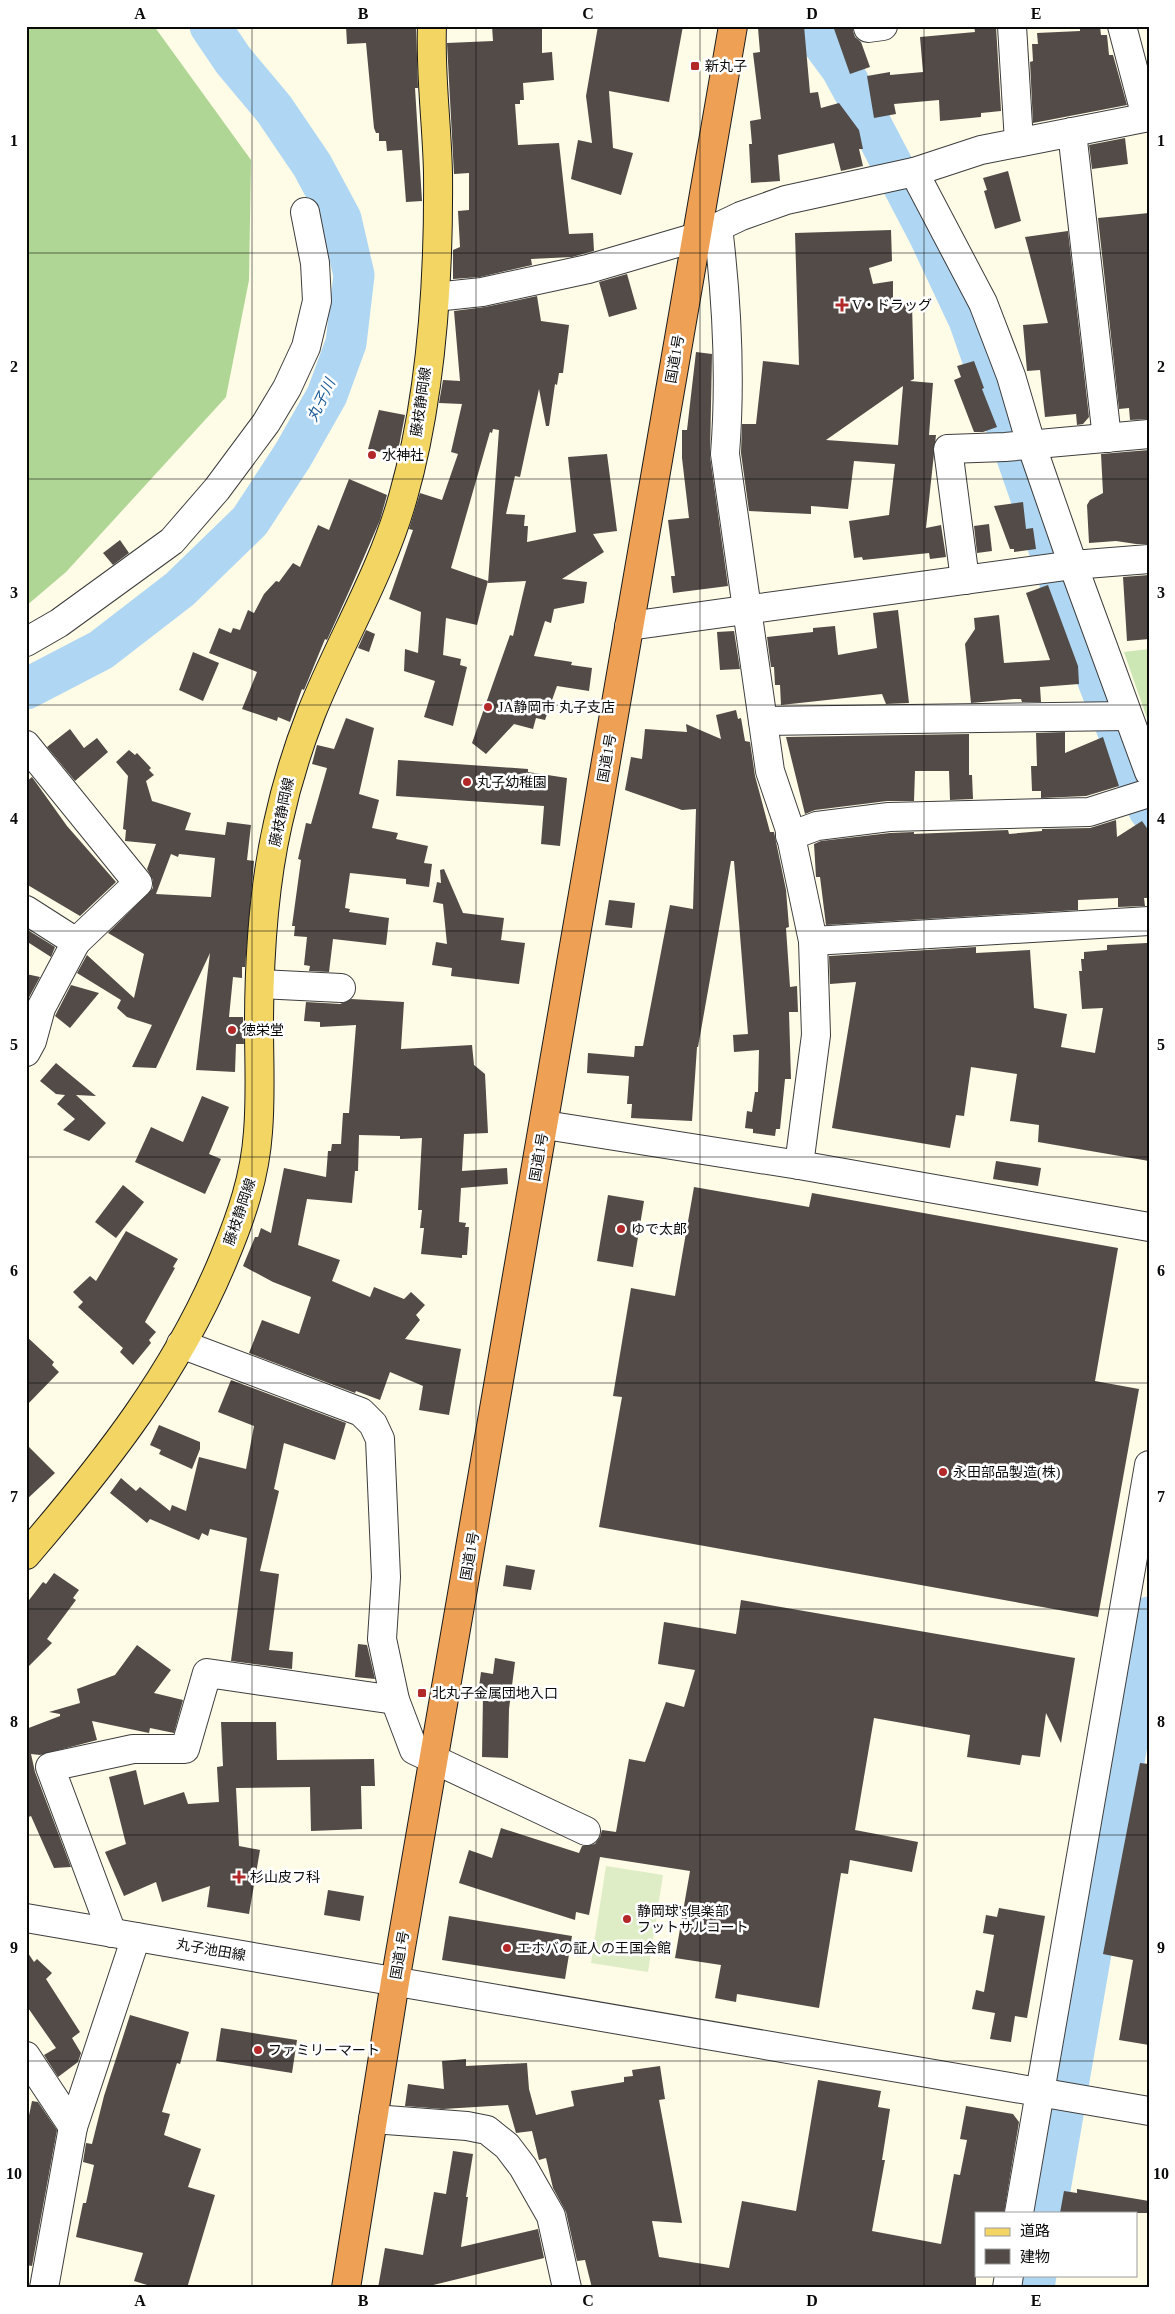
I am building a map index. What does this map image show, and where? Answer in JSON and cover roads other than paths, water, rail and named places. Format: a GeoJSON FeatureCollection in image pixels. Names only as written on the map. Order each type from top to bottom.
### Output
{"type":"FeatureCollection","features":[{"type":"Feature","properties":{"kind":"highway","name":"国道1号"},"geometry":{"type":"LineString","coordinates":[[346,2288],[395,1982],[545,1124],[629,626],[707,232],[733,26]]}},
{"type":"Feature","properties":{"kind":"main road","name":"藤枝静岡線"},"geometry":{"type":"LineString","coordinates":[[26,1555],[94,1476],[159,1384],[210,1291],[242,1214],[253,1173],[258,1131],[260,984],[267,895],[276,830],[290,774],[312,712],[373,581],[404,496],[422,404],[435,297],[438,172],[432,26]]}},
{"type":"Feature","properties":{"kind":"street"},"geometry":{"type":"LineString","coordinates":[[1012,26],[1019,142]]}},
{"type":"Feature","properties":{"kind":"street"},"geometry":{"type":"LineString","coordinates":[[435,297],[482,292],[588,269],[707,232],[741,216],[786,200],[901,174],[981,150],[1147,117],[1122,26]]}},
{"type":"Feature","properties":{"kind":"street"},"geometry":{"type":"LineString","coordinates":[[1072,132],[1107,438]]}},
{"type":"Feature","properties":{"kind":"street"},"geometry":{"type":"LineString","coordinates":[[901,174],[983,303],[1011,376],[1019,445],[1073,565],[1149,772]]}},
{"type":"Feature","properties":{"kind":"street"},"geometry":{"type":"LineString","coordinates":[[26,642],[59,623],[172,542],[217,489],[266,423],[287,388],[306,347],[317,301],[315,264],[304,212]]}},
{"type":"Feature","properties":{"kind":"street"},"geometry":{"type":"LineString","coordinates":[[707,232],[728,368],[725,454],[748,609],[762,721],[770,771],[790,836],[813,941],[816,1035],[799,1165]]}},
{"type":"Feature","properties":{"kind":"street"},"geometry":{"type":"LineString","coordinates":[[965,580],[948,449],[1149,434]]}},
{"type":"Feature","properties":{"kind":"street"},"geometry":{"type":"LineString","coordinates":[[629,626],[1073,565],[1149,559]]}},
{"type":"Feature","properties":{"kind":"street"},"geometry":{"type":"LineString","coordinates":[[762,721],[1127,716]]}},
{"type":"Feature","properties":{"kind":"street"},"geometry":{"type":"LineString","coordinates":[[26,745],[138,883],[76,942],[41,1008],[32,1041],[26,1052]]}},
{"type":"Feature","properties":{"kind":"street"},"geometry":{"type":"LineString","coordinates":[[790,836],[817,826],[888,817],[1089,812],[1139,796]]}},
{"type":"Feature","properties":{"kind":"street"},"geometry":{"type":"LineString","coordinates":[[26,910],[76,942]]}},
{"type":"Feature","properties":{"kind":"street"},"geometry":{"type":"LineString","coordinates":[[813,941],[1149,921]]}},
{"type":"Feature","properties":{"kind":"street"},"geometry":{"type":"LineString","coordinates":[[260,984],[341,988]]}},
{"type":"Feature","properties":{"kind":"street"},"geometry":{"type":"LineString","coordinates":[[545,1124],[799,1165],[1149,1227]]}},
{"type":"Feature","properties":{"kind":"street"},"geometry":{"type":"LineString","coordinates":[[181,1344],[361,1412],[373,1424],[380,1439],[386,1577],[382,1639],[395,1700],[414,1750],[586,1832]]}},
{"type":"Feature","properties":{"kind":"street"},"geometry":{"type":"LineString","coordinates":[[1019,2212],[1045,2093],[1149,1465]]}},
{"type":"Feature","properties":{"kind":"street"},"geometry":{"type":"LineString","coordinates":[[44,2288],[73,2127],[124,1935],[50,1767],[133,1749],[185,1749],[207,1673],[395,1700]]}},
{"type":"Feature","properties":{"kind":"street","name":"丸子池田線"},"geometry":{"type":"LineString","coordinates":[[26,1918],[1149,2110]]}},
{"type":"Feature","properties":{"kind":"street"},"geometry":{"type":"LineString","coordinates":[[26,2056],[73,2127]]}},
{"type":"Feature","properties":{"kind":"street"},"geometry":{"type":"LineString","coordinates":[[373,2119],[467,2126],[487,2130],[507,2146],[523,2167],[551,2216],[567,2288]]}},
{"type":"Feature","properties":{"kind":"waterway","name":"丸子川"},"geometry":{"type":"LineString","coordinates":[[26,689],[101,650],[180,589],[250,521],[293,455],[327,395],[346,343],[354,275],[341,219],[312,165],[274,109],[233,60],[210,26]]}},
{"type":"Feature","properties":{"kind":"waterway"},"geometry":{"type":"LineString","coordinates":[[810,26],[841,68],[859,101],[929,235],[969,320],[1050,552]]}},
{"type":"Feature","properties":{"kind":"waterway"},"geometry":{"type":"LineString","coordinates":[[1060,585],[1149,810]]}},
{"type":"Feature","properties":{"kind":"waterway"},"geometry":{"type":"LineString","coordinates":[[1046,2212],[1149,1617]]}},
{"type":"Feature","properties":{"kind":"waterway"},"geometry":{"type":"LineString","coordinates":[[1034,2288],[1036,2276]]}},
{"type":"Feature","properties":{"kind":"place","name":"新丸子"},"geometry":{"type":"Point","coordinates":[695,66]}},
{"type":"Feature","properties":{"kind":"place","name":"V・ドラッグ"},"geometry":{"type":"Point","coordinates":[842,305]}},
{"type":"Feature","properties":{"kind":"place","name":"水神社"},"geometry":{"type":"Point","coordinates":[372,455]}},
{"type":"Feature","properties":{"kind":"place","name":"JA静岡市 丸子支店"},"geometry":{"type":"Point","coordinates":[488,707]}},
{"type":"Feature","properties":{"kind":"place","name":"丸子幼稚園"},"geometry":{"type":"Point","coordinates":[467,782]}},
{"type":"Feature","properties":{"kind":"place","name":"徳栄堂"},"geometry":{"type":"Point","coordinates":[232,1030]}},
{"type":"Feature","properties":{"kind":"place","name":"ゆで太郎"},"geometry":{"type":"Point","coordinates":[621,1229]}},
{"type":"Feature","properties":{"kind":"place","name":"永田部品製造(株)"},"geometry":{"type":"Point","coordinates":[943,1472]}},
{"type":"Feature","properties":{"kind":"place","name":"北丸子金属団地入口"},"geometry":{"type":"Point","coordinates":[422,1693]}},
{"type":"Feature","properties":{"kind":"place","name":"杉山皮フ科"},"geometry":{"type":"Point","coordinates":[239,1877]}},
{"type":"Feature","properties":{"kind":"place","name":"静岡球's倶楽部 フットサルコート"},"geometry":{"type":"Point","coordinates":[627,1919]}},
{"type":"Feature","properties":{"kind":"place","name":"エホバの証人の王国会館"},"geometry":{"type":"Point","coordinates":[507,1948]}},
{"type":"Feature","properties":{"kind":"place","name":"ファミリーマート"},"geometry":{"type":"Point","coordinates":[258,2050]}}]}
